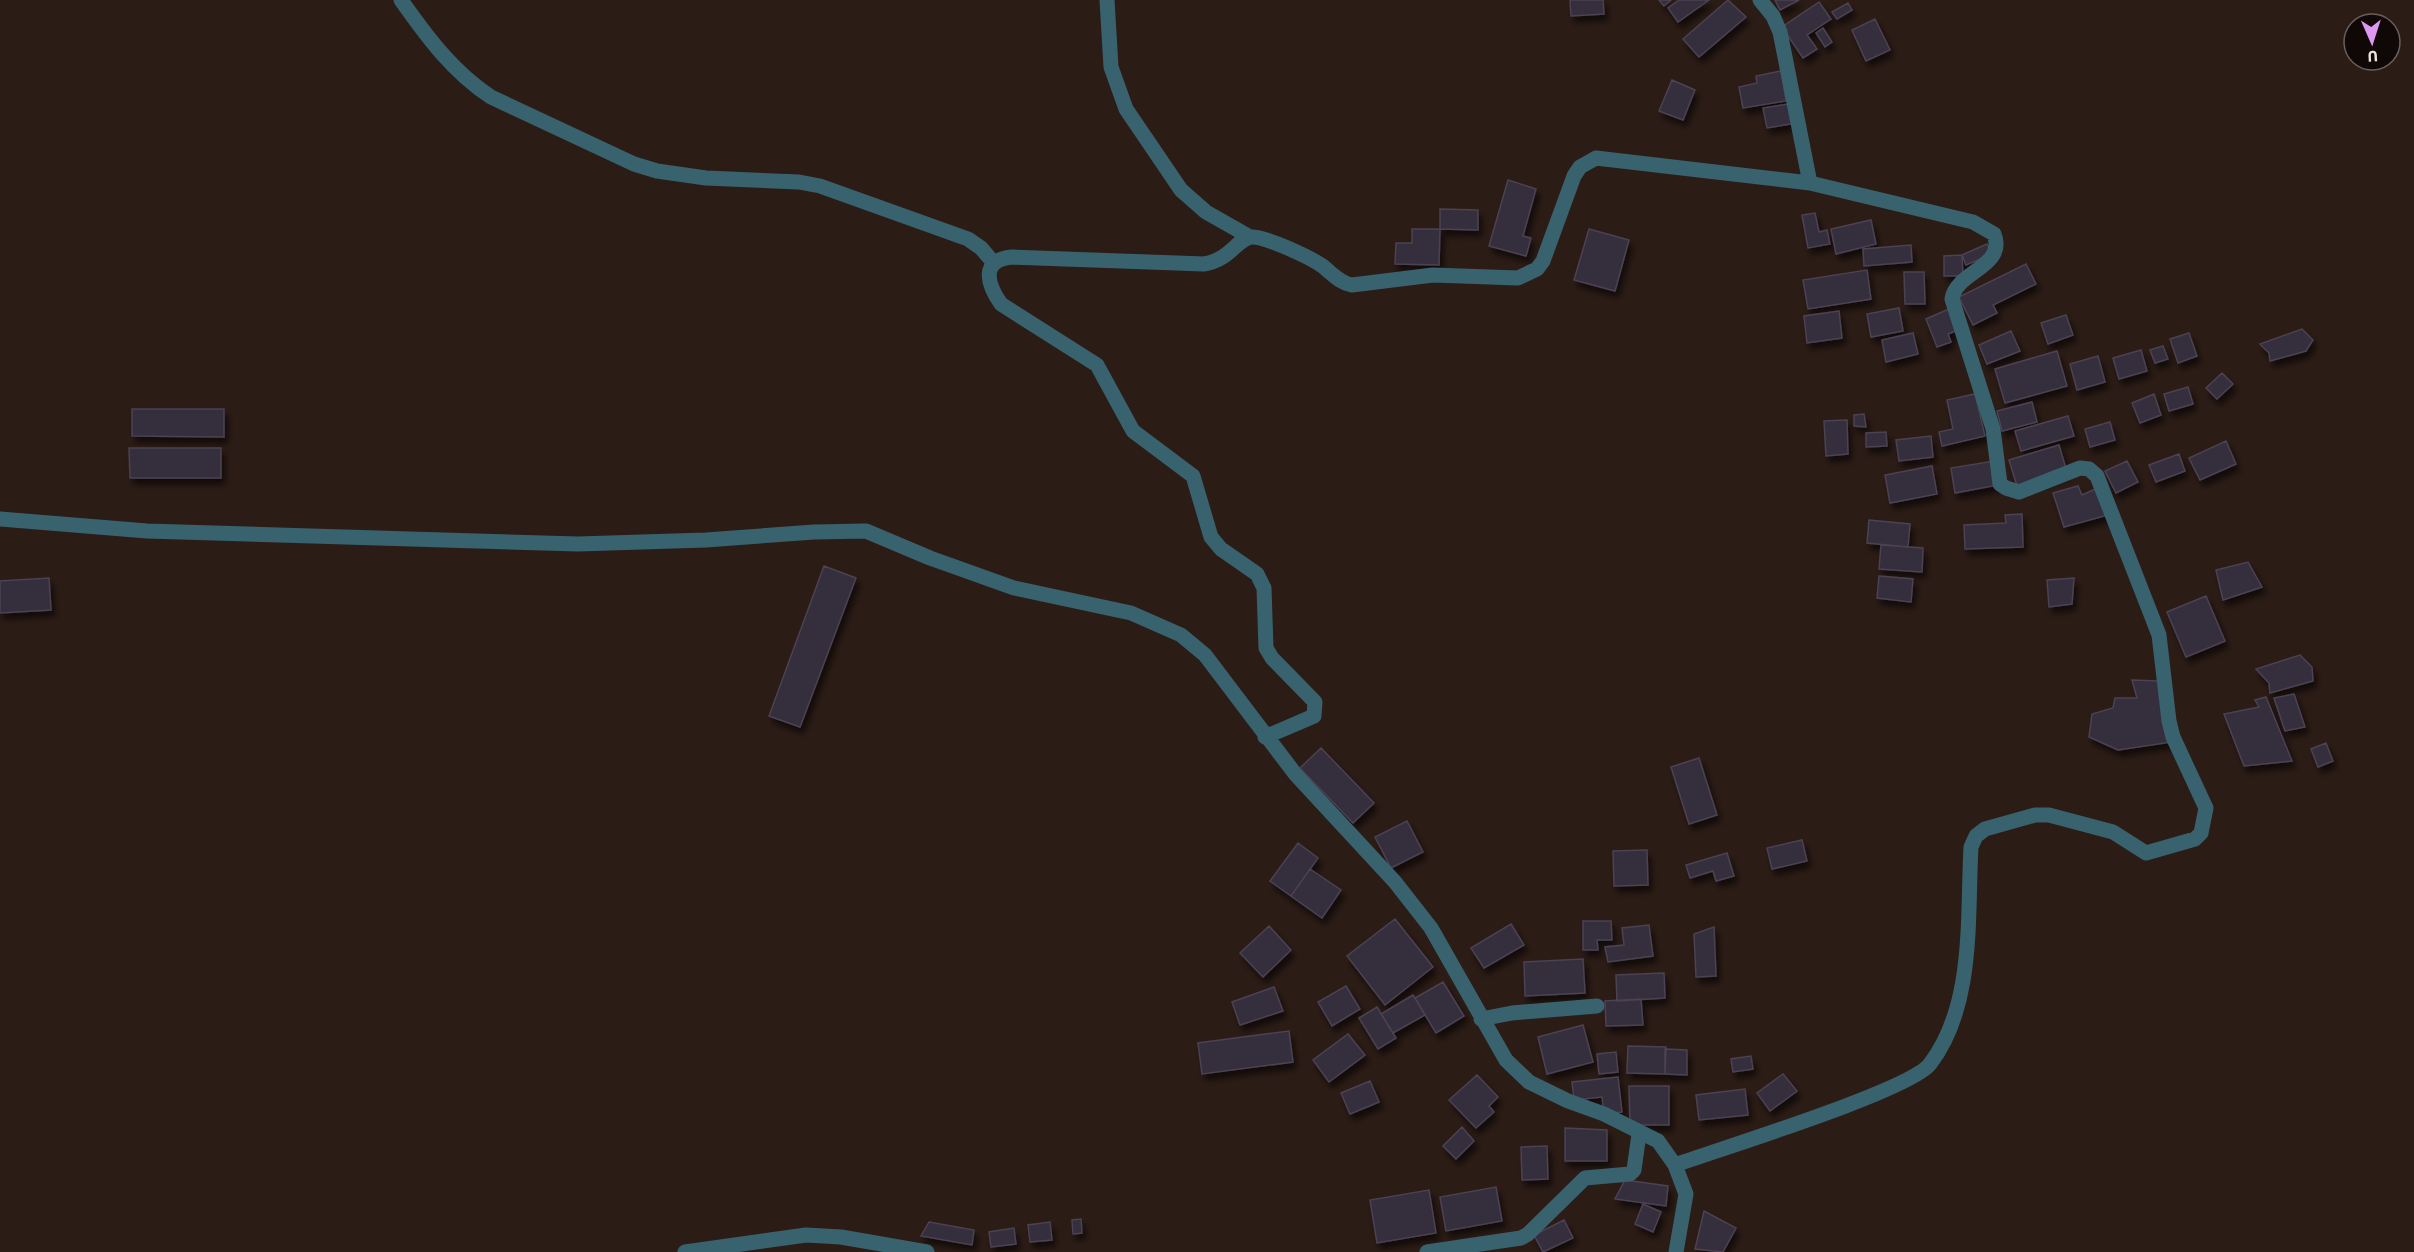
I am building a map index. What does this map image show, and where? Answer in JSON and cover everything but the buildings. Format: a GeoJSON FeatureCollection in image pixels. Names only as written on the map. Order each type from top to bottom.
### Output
{"type":"FeatureCollection","features":[{"type":"Feature","properties":{"kind":"street"},"geometry":{"type":"LineString","coordinates":[[401,0],[433,44],[471,84],[491,97],[634,164],[680,176],[799,182],[820,186],[968,239],[981,248],[993,262]]}},
{"type":"Feature","properties":{"kind":"street"},"geometry":{"type":"LineString","coordinates":[[1107,0],[1111,67],[1126,109],[1181,190],[1206,212],[1250,237],[1258,237],[1312,260],[1340,281],[1352,285],[1433,275],[1507,280],[1528,274],[1543,261],[1574,176],[1589,160],[1608,158],[1810,183],[1973,222],[1994,234],[1997,242],[1994,256],[1955,289],[1952,299],[1993,429],[1998,480],[2006,488],[2019,492],[2080,468],[2089,469],[2097,476],[2156,625],[2169,721],[2173,737],[2203,795],[2206,808],[2205,822],[2201,833],[2195,840],[2146,854],[2113,832],[2049,814],[2035,814],[1985,829],[1976,836],[1971,847],[1963,979],[1957,1006],[1945,1039],[1928,1065],[1912,1078],[1676,1165]]}},
{"type":"Feature","properties":{"kind":"street"},"geometry":{"type":"LineString","coordinates":[[1760,0],[1773,16],[1780,33],[1810,183]]}},
{"type":"Feature","properties":{"kind":"street"},"geometry":{"type":"LineString","coordinates":[[1250,237],[1224,259],[1204,264],[1000,258],[993,262],[990,281],[992,292],[1001,304],[1097,365],[1133,431],[1192,476],[1198,488],[1211,537],[1221,549],[1257,574],[1264,588],[1266,648],[1272,658],[1315,702],[1314,716],[1265,736]]}},
{"type":"Feature","properties":{"kind":"street"},"geometry":{"type":"LineString","coordinates":[[0,519],[147,531],[578,544],[866,531],[930,558],[1014,588],[1131,614],[1181,635],[1205,655],[1265,736],[1318,799],[1395,882],[1431,928],[1480,1019],[1506,1060],[1529,1082],[1568,1101],[1604,1114],[1658,1142],[1676,1165],[1686,1194],[1676,1252]]}},
{"type":"Feature","properties":{"kind":"street"},"geometry":{"type":"LineString","coordinates":[[1480,1019],[1512,1013],[1597,1006]]}},
{"type":"Feature","properties":{"kind":"street"},"geometry":{"type":"LineString","coordinates":[[1428,1252],[1521,1238],[1528,1234],[1584,1178],[1630,1174],[1634,1170],[1639,1134]]}},
{"type":"Feature","properties":{"kind":"street"},"geometry":{"type":"LineString","coordinates":[[685,1252],[806,1234],[841,1237],[927,1252]]}}]}
